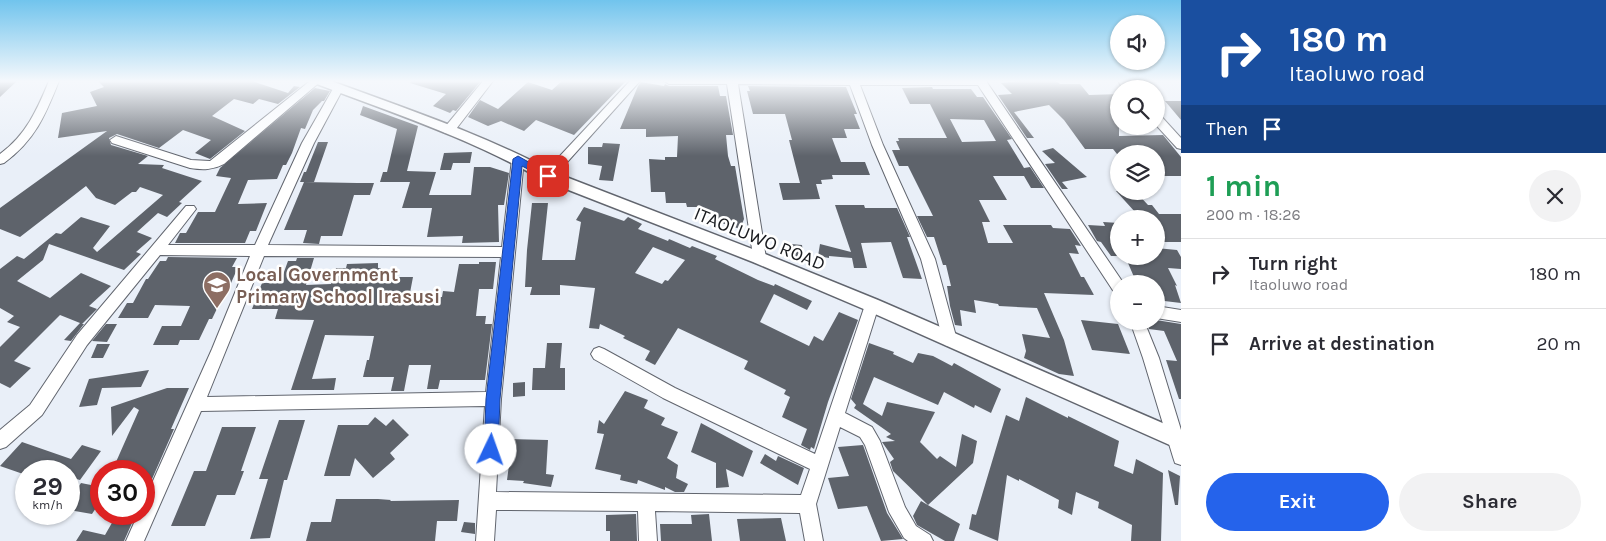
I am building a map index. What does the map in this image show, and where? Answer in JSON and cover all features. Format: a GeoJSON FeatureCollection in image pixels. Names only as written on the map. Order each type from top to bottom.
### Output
{"type":"FeatureCollection","features":[{"type":"Feature","properties":{"kind":"street"},"geometry":{"type":"LineString","coordinates":[[0,160],[19,146],[33,130],[43,106]]}},
{"type":"Feature","properties":{"kind":"street"},"geometry":{"type":"LineString","coordinates":[[116,140],[190,164],[212,165],[220,161],[286,106]]}},
{"type":"Feature","properties":{"kind":"street"},"geometry":{"type":"LineString","coordinates":[[136,541],[197,404],[259,250],[319,119],[327,106]]}},
{"type":"Feature","properties":{"kind":"street","name":"ITAOLUWO ROAD"},"geometry":{"type":"LineString","coordinates":[[388,106],[518,159],[548,176],[759,258],[872,305],[1111,408],[1177,440]]}},
{"type":"Feature","properties":{"kind":"street"},"geometry":{"type":"LineString","coordinates":[[449,130],[468,106]]}},
{"type":"Feature","properties":{"kind":"street"},"geometry":{"type":"LineString","coordinates":[[548,176],[612,106]]}},
{"type":"Feature","properties":{"kind":"street"},"geometry":{"type":"LineString","coordinates":[[736,106],[759,258]]}},
{"type":"Feature","properties":{"kind":"street"},"geometry":{"type":"LineString","coordinates":[[862,106],[873,138],[923,247],[934,278],[950,340]]}},
{"type":"Feature","properties":{"kind":"street"},"geometry":{"type":"LineString","coordinates":[[999,106],[1110,275]]}},
{"type":"Feature","properties":{"kind":"street"},"geometry":{"type":"LineString","coordinates":[[1165,128],[1181,145]]}},
{"type":"Feature","properties":{"kind":"street"},"geometry":{"type":"LineString","coordinates":[[485,541],[493,399],[518,159]]}},
{"type":"Feature","properties":{"kind":"street"},"geometry":{"type":"LineString","coordinates":[[0,441],[36,410],[82,340],[190,209]]}},
{"type":"Feature","properties":{"kind":"street"},"geometry":{"type":"LineString","coordinates":[[157,250],[508,252]]}},
{"type":"Feature","properties":{"kind":"street"},"geometry":{"type":"LineString","coordinates":[[814,541],[807,504],[872,305]]}},
{"type":"Feature","properties":{"kind":"street"},"geometry":{"type":"LineString","coordinates":[[1165,313],[1181,316]]}},
{"type":"Feature","properties":{"kind":"street"},"geometry":{"type":"LineString","coordinates":[[1140,330],[1151,358],[1181,457]]}},
{"type":"Feature","properties":{"kind":"street"},"geometry":{"type":"LineString","coordinates":[[599,354],[669,393],[820,465]]}},
{"type":"Feature","properties":{"kind":"street"},"geometry":{"type":"LineString","coordinates":[[197,404],[493,399]]}},
{"type":"Feature","properties":{"kind":"street"},"geometry":{"type":"LineString","coordinates":[[835,416],[866,432],[872,442],[898,512],[910,532],[924,541]]}},
{"type":"Feature","properties":{"kind":"street"},"geometry":{"type":"LineString","coordinates":[[488,501],[807,504]]}},
{"type":"Feature","properties":{"kind":"street"},"geometry":{"type":"LineString","coordinates":[[646,502],[648,541]]}},
{"type":"Feature","properties":{"kind":"building"},"geometry":{"type":"Polygon","coordinates":[[[96,106],[225,106],[212,116],[245,131],[210,159],[195,153],[211,140],[183,130],[159,148],[117,134],[109,138],[111,145],[148,156],[138,164],[164,165],[162,168],[202,181],[179,202],[182,203],[167,217],[158,213],[137,232],[152,238],[136,252],[141,254],[124,270],[49,244],[43,260],[17,281],[50,298],[81,273],[111,286],[89,306],[97,309],[82,324],[84,324],[71,341],[64,340],[80,323],[60,315],[14,361],[31,368],[10,388],[0,383],[0,347],[20,327],[7,322],[14,316],[0,308],[0,269],[17,256],[24,259],[56,233],[61,234],[81,217],[110,226],[93,248],[97,252],[163,195],[140,187],[136,192],[132,192],[115,205],[96,198],[86,186],[20,237],[0,229],[0,208],[107,131],[58,138],[62,113],[96,106]]]}},
{"type":"Feature","properties":{"kind":"building"},"geometry":{"type":"Polygon","coordinates":[[[293,106],[317,106],[313,110],[305,129],[301,128],[292,153],[286,165],[283,165],[277,179],[248,180],[238,204],[267,203],[256,231],[250,231],[245,243],[175,243],[180,233],[186,233],[198,212],[215,212],[231,178],[216,176],[220,168],[293,106]]]}},
{"type":"Feature","properties":{"kind":"building"},"geometry":{"type":"Polygon","coordinates":[[[364,106],[418,126],[407,171],[436,172],[429,195],[471,195],[474,167],[490,167],[509,173],[504,205],[498,205],[499,242],[462,243],[463,236],[427,237],[432,208],[402,208],[410,182],[380,182],[383,172],[387,172],[397,129],[360,115],[364,106]]]}},
{"type":"Feature","properties":{"kind":"building"},"geometry":{"type":"Polygon","coordinates":[[[434,106],[460,106],[456,111],[453,110],[450,113],[434,106]]]}},
{"type":"Feature","properties":{"kind":"building"},"geometry":{"type":"Polygon","coordinates":[[[476,106],[492,106],[498,109],[501,106],[602,106],[574,135],[536,120],[524,131],[501,121],[488,126],[468,117],[476,106]]]}},
{"type":"Feature","properties":{"kind":"building"},"geometry":{"type":"Polygon","coordinates":[[[630,106],[728,106],[733,135],[726,135],[728,156],[731,166],[735,166],[744,219],[740,229],[711,218],[714,211],[703,211],[702,207],[687,207],[686,203],[666,203],[665,192],[651,192],[649,159],[665,160],[665,157],[677,157],[678,136],[646,137],[646,129],[620,129],[630,106]]]}},
{"type":"Feature","properties":{"kind":"building"},"geometry":{"type":"Polygon","coordinates":[[[751,106],[854,106],[857,114],[854,114],[860,129],[844,129],[847,138],[832,138],[841,162],[865,162],[870,175],[832,175],[833,179],[821,180],[822,184],[816,184],[820,199],[783,200],[779,183],[800,183],[789,140],[792,140],[785,114],[753,114],[751,106]]]}},
{"type":"Feature","properties":{"kind":"building"},"geometry":{"type":"Polygon","coordinates":[[[931,106],[989,106],[1012,139],[1007,140],[1024,168],[1030,167],[1044,188],[1031,188],[1024,176],[993,176],[1007,200],[979,200],[990,222],[982,222],[988,243],[1013,243],[1003,225],[1051,225],[1053,228],[1070,229],[1081,246],[1075,245],[1079,254],[1069,253],[1081,277],[1084,277],[1094,295],[1044,293],[1064,340],[1074,376],[1059,374],[1024,358],[1026,351],[1022,334],[1050,338],[1037,308],[999,306],[998,304],[974,300],[976,313],[960,310],[962,326],[955,325],[947,286],[951,286],[946,265],[943,265],[934,237],[927,237],[917,216],[933,216],[908,166],[899,166],[892,150],[900,150],[896,141],[899,141],[898,138],[947,138],[931,106]],[[950,119],[962,142],[996,141],[984,120],[950,119]]]}},
{"type":"Feature","properties":{"kind":"building"},"geometry":{"type":"Polygon","coordinates":[[[1006,106],[1043,106],[1014,112],[1034,138],[1027,138],[1006,106]]]}},
{"type":"Feature","properties":{"kind":"building"},"geometry":{"type":"Polygon","coordinates":[[[1050,106],[1110,106],[1110,135],[1163,135],[1181,157],[1181,176],[1165,176],[1165,145],[1110,145],[1110,149],[1085,149],[1064,120],[1050,106]]]}},
{"type":"Feature","properties":{"kind":"building"},"geometry":{"type":"Polygon","coordinates":[[[1169,106],[1181,106],[1181,120],[1169,106]]]}},
{"type":"Feature","properties":{"kind":"building"},"geometry":{"type":"Polygon","coordinates":[[[318,142],[328,142],[314,182],[300,182],[304,172],[306,172],[318,142]]]}},
{"type":"Feature","properties":{"kind":"building"},"geometry":{"type":"Polygon","coordinates":[[[603,143],[620,144],[613,181],[599,180],[602,166],[588,164],[588,147],[602,147],[603,143]]]}},
{"type":"Feature","properties":{"kind":"building"},"geometry":{"type":"Polygon","coordinates":[[[1053,148],[1087,177],[1062,182],[1068,189],[1062,189],[1045,164],[1055,163],[1042,151],[1053,148]]]}},
{"type":"Feature","properties":{"kind":"building"},"geometry":{"type":"Polygon","coordinates":[[[472,152],[470,163],[453,163],[451,170],[440,170],[444,153],[472,152]]]}},
{"type":"Feature","properties":{"kind":"building"},"geometry":{"type":"Polygon","coordinates":[[[304,182],[374,183],[370,195],[354,195],[342,236],[321,236],[319,244],[303,243],[307,230],[284,230],[304,182]]]}},
{"type":"Feature","properties":{"kind":"building"},"geometry":{"type":"Polygon","coordinates":[[[1124,200],[1143,200],[1156,210],[1133,210],[1124,200]]]}},
{"type":"Feature","properties":{"kind":"building"},"geometry":{"type":"Polygon","coordinates":[[[532,203],[548,203],[542,260],[575,260],[581,222],[576,220],[584,207],[624,221],[628,217],[642,224],[638,229],[668,241],[669,239],[690,248],[692,246],[717,256],[715,259],[758,280],[774,286],[775,284],[812,301],[807,310],[774,294],[760,322],[809,346],[814,336],[823,341],[839,312],[858,320],[828,402],[814,449],[811,447],[810,450],[801,445],[807,429],[782,417],[790,397],[784,394],[786,390],[744,369],[748,361],[678,328],[655,365],[645,360],[650,351],[623,338],[625,336],[600,324],[599,329],[589,328],[595,288],[560,285],[560,295],[530,295],[532,287],[525,287],[532,203]],[[653,247],[635,273],[662,284],[665,280],[668,281],[685,260],[653,247]]]}},
{"type":"Feature","properties":{"kind":"building"},"geometry":{"type":"Polygon","coordinates":[[[835,205],[864,205],[865,208],[897,208],[910,237],[907,237],[922,279],[903,278],[891,242],[861,243],[867,268],[854,268],[852,258],[818,256],[820,244],[851,252],[835,205]]]}},
{"type":"Feature","properties":{"kind":"building"},"geometry":{"type":"Polygon","coordinates":[[[1165,214],[1181,214],[1181,242],[1165,242],[1165,214]]]}},
{"type":"Feature","properties":{"kind":"building"},"geometry":{"type":"Polygon","coordinates":[[[1103,222],[1110,222],[1110,255],[1101,242],[1097,241],[1088,225],[1105,226],[1103,222]]]}},
{"type":"Feature","properties":{"kind":"building"},"geometry":{"type":"Polygon","coordinates":[[[791,244],[802,245],[804,260],[793,259],[791,244]]]}},
{"type":"Feature","properties":{"kind":"building"},"geometry":{"type":"Polygon","coordinates":[[[1165,249],[1177,250],[1181,257],[1181,269],[1168,268],[1177,286],[1175,285],[1181,303],[1165,301],[1165,275],[1133,275],[1129,265],[1165,265],[1165,249]]]}},
{"type":"Feature","properties":{"kind":"building"},"geometry":{"type":"Polygon","coordinates":[[[168,257],[237,258],[232,267],[238,267],[228,290],[226,290],[212,319],[209,319],[199,340],[180,340],[178,345],[153,345],[162,326],[181,326],[190,306],[155,305],[148,318],[118,318],[127,303],[133,303],[146,279],[148,279],[160,261],[166,261],[168,257]]]}},
{"type":"Feature","properties":{"kind":"building"},"geometry":{"type":"Polygon","coordinates":[[[297,258],[314,258],[306,285],[331,284],[336,268],[346,268],[347,264],[378,263],[378,268],[381,268],[380,277],[413,277],[409,298],[442,297],[443,291],[454,292],[459,264],[496,262],[493,289],[479,289],[476,316],[486,316],[485,324],[492,324],[485,380],[440,380],[438,389],[427,389],[431,365],[409,365],[404,391],[391,391],[394,377],[363,377],[374,336],[325,335],[312,379],[336,378],[334,390],[291,390],[314,320],[275,319],[278,309],[252,309],[262,283],[280,283],[288,261],[296,261],[297,258]]]}},
{"type":"Feature","properties":{"kind":"building"},"geometry":{"type":"Polygon","coordinates":[[[1081,320],[1110,323],[1110,330],[1120,330],[1130,354],[1092,350],[1081,320]]]}},
{"type":"Feature","properties":{"kind":"building"},"geometry":{"type":"Polygon","coordinates":[[[1165,321],[1181,324],[1181,399],[1179,399],[1166,360],[1177,361],[1164,331],[1156,330],[1165,330],[1165,321]]]}},
{"type":"Feature","properties":{"kind":"building"},"geometry":{"type":"Polygon","coordinates":[[[106,324],[117,324],[107,342],[92,341],[106,324]]]}},
{"type":"Feature","properties":{"kind":"building"},"geometry":{"type":"Polygon","coordinates":[[[547,343],[562,343],[560,368],[565,368],[565,390],[532,390],[533,368],[545,368],[547,343]]]}},
{"type":"Feature","properties":{"kind":"building"},"geometry":{"type":"Polygon","coordinates":[[[869,343],[894,352],[893,354],[913,363],[918,353],[933,356],[952,366],[954,363],[1001,389],[991,413],[975,405],[974,408],[944,392],[938,405],[874,377],[863,404],[882,416],[887,402],[935,412],[920,442],[937,459],[940,456],[956,467],[962,434],[977,441],[973,463],[928,505],[893,471],[890,462],[894,459],[882,442],[895,441],[886,437],[891,434],[854,408],[856,405],[851,399],[869,343]]]}},
{"type":"Feature","properties":{"kind":"building"},"geometry":{"type":"Polygon","coordinates":[[[97,344],[110,344],[103,358],[91,358],[97,344]]]}},
{"type":"Feature","properties":{"kind":"building"},"geometry":{"type":"Polygon","coordinates":[[[149,370],[141,387],[102,388],[97,405],[79,407],[89,379],[149,370]]]}},
{"type":"Feature","properties":{"kind":"building"},"geometry":{"type":"Polygon","coordinates":[[[525,382],[525,396],[513,397],[513,383],[525,382]]]}},
{"type":"Feature","properties":{"kind":"building"},"geometry":{"type":"Polygon","coordinates":[[[167,388],[189,388],[155,472],[155,460],[117,460],[139,410],[134,407],[112,436],[111,407],[167,388]]]}},
{"type":"Feature","properties":{"kind":"building"},"geometry":{"type":"Polygon","coordinates":[[[625,391],[648,400],[644,408],[665,418],[661,425],[678,432],[667,458],[678,465],[676,478],[688,484],[684,492],[675,492],[665,487],[665,490],[638,480],[637,484],[620,480],[621,475],[595,469],[604,434],[597,433],[599,420],[604,424],[625,391]]]}},
{"type":"Feature","properties":{"kind":"building"},"geometry":{"type":"Polygon","coordinates":[[[1026,397],[1119,441],[1114,466],[1133,474],[1136,459],[1163,473],[1161,541],[1131,541],[1132,525],[1098,508],[1099,502],[1076,492],[1072,515],[1058,508],[1059,500],[1019,479],[1019,481],[1007,475],[998,541],[969,529],[972,514],[976,515],[1006,415],[1019,421],[1026,397]]]}},
{"type":"Feature","properties":{"kind":"building"},"geometry":{"type":"Polygon","coordinates":[[[375,417],[386,426],[393,419],[409,435],[390,453],[395,459],[373,478],[355,458],[350,476],[324,476],[338,425],[368,425],[375,417]]]}},
{"type":"Feature","properties":{"kind":"building"},"geometry":{"type":"Polygon","coordinates":[[[279,420],[305,420],[287,480],[284,480],[270,538],[250,539],[268,479],[259,479],[279,420]]]}},
{"type":"Feature","properties":{"kind":"building"},"geometry":{"type":"Polygon","coordinates":[[[701,423],[753,451],[743,477],[726,469],[729,487],[716,488],[716,463],[691,452],[701,423]]]}},
{"type":"Feature","properties":{"kind":"building"},"geometry":{"type":"Polygon","coordinates":[[[222,427],[256,427],[241,471],[244,471],[235,495],[217,495],[205,526],[171,526],[194,471],[206,471],[222,427]]]}},
{"type":"Feature","properties":{"kind":"building"},"geometry":{"type":"Polygon","coordinates":[[[508,439],[548,440],[546,474],[554,475],[551,487],[523,483],[524,481],[507,480],[509,465],[505,465],[508,439]]]}},
{"type":"Feature","properties":{"kind":"building"},"geometry":{"type":"Polygon","coordinates":[[[22,442],[71,459],[82,445],[101,451],[94,460],[90,460],[90,466],[80,480],[80,460],[15,460],[15,471],[0,466],[22,442]]]}},
{"type":"Feature","properties":{"kind":"building"},"geometry":{"type":"Polygon","coordinates":[[[863,445],[887,513],[903,539],[881,541],[867,506],[838,509],[828,478],[849,476],[838,447],[863,445]]]}},
{"type":"Feature","properties":{"kind":"building"},"geometry":{"type":"Polygon","coordinates":[[[765,454],[776,461],[778,456],[804,468],[798,485],[760,463],[765,454]]]}},
{"type":"Feature","properties":{"kind":"building"},"geometry":{"type":"Polygon","coordinates":[[[1168,470],[1180,476],[1178,505],[1175,505],[1168,470]]]}},
{"type":"Feature","properties":{"kind":"building"},"geometry":{"type":"Polygon","coordinates":[[[81,483],[90,485],[90,514],[80,512],[81,483]]]}},
{"type":"Feature","properties":{"kind":"building"},"geometry":{"type":"Polygon","coordinates":[[[336,499],[378,499],[390,501],[459,500],[457,521],[437,521],[435,541],[306,541],[311,522],[331,522],[336,499]]]}},
{"type":"Feature","properties":{"kind":"building"},"geometry":{"type":"Polygon","coordinates":[[[921,501],[960,524],[954,541],[945,541],[917,525],[913,516],[921,501]]]}},
{"type":"Feature","properties":{"kind":"building"},"geometry":{"type":"Polygon","coordinates":[[[636,514],[637,541],[610,541],[610,531],[606,531],[606,515],[636,514]]]}},
{"type":"Feature","properties":{"kind":"building"},"geometry":{"type":"Polygon","coordinates":[[[709,514],[712,541],[661,541],[660,524],[692,524],[691,515],[709,514]]]}},
{"type":"Feature","properties":{"kind":"building"},"geometry":{"type":"Polygon","coordinates":[[[781,518],[786,541],[740,541],[737,519],[781,518]]]}},
{"type":"Feature","properties":{"kind":"building"},"geometry":{"type":"Polygon","coordinates":[[[464,522],[475,523],[475,534],[461,532],[464,522]]]}},
{"type":"Feature","properties":{"kind":"building"},"geometry":{"type":"Polygon","coordinates":[[[111,525],[131,525],[124,541],[76,541],[83,530],[105,535],[111,525]]]}},
{"type":"Feature","properties":{"kind":"place","name":"Local Government Primary School Irasusi"},"geometry":{"type":"Point","coordinates":[217,309]}},
{"type":"Feature","properties":{"kind":"route"},"geometry":{"type":"LineString","coordinates":[[491,450],[493,399],[516,194],[518,159],[548,176]]}}]}
